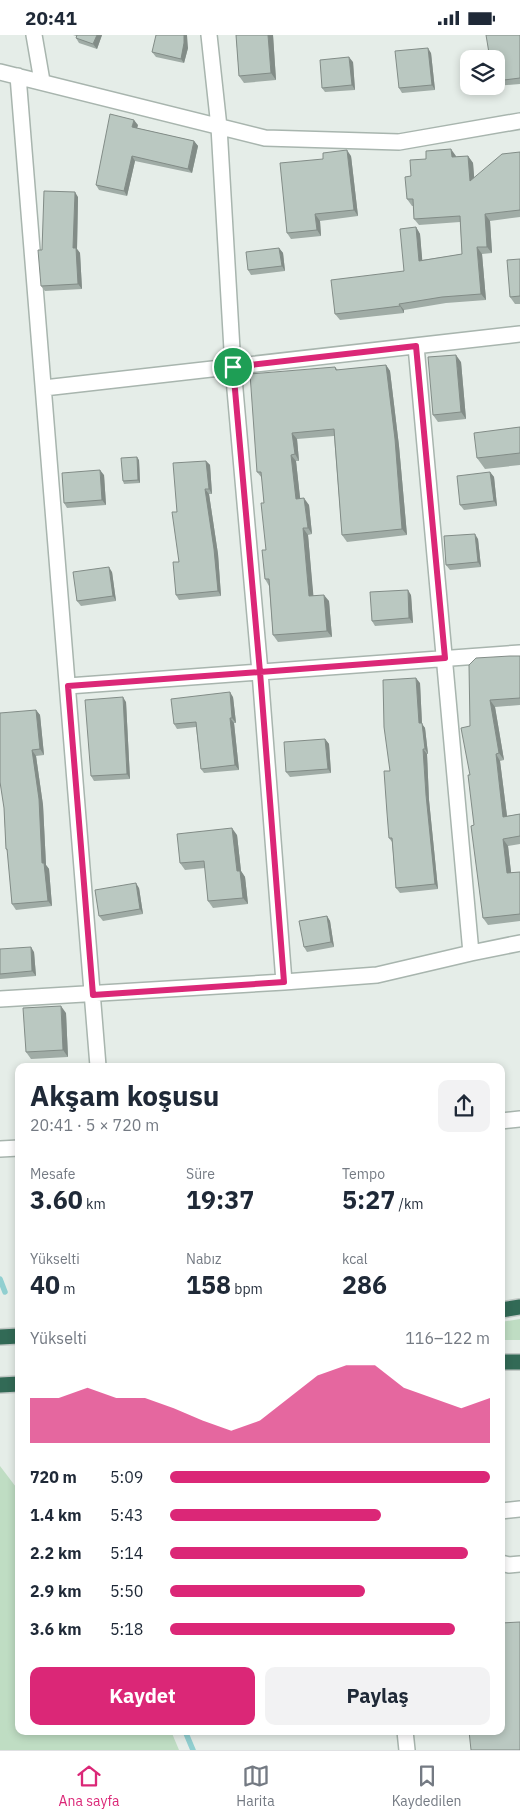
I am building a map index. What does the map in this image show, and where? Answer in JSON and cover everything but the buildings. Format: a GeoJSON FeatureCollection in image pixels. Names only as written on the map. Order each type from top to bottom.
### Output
{"type":"FeatureCollection","features":[{"type":"Feature","properties":{"kind":"highway"},"geometry":{"type":"LineString","coordinates":[[505,1309],[520,1307]]}},
{"type":"Feature","properties":{"kind":"highway"},"geometry":{"type":"LineString","coordinates":[[0,1337],[15,1336]]}},
{"type":"Feature","properties":{"kind":"highway"},"geometry":{"type":"LineString","coordinates":[[505,1362],[520,1362]]}},
{"type":"Feature","properties":{"kind":"highway"},"geometry":{"type":"LineString","coordinates":[[0,1385],[15,1384]]}},
{"type":"Feature","properties":{"kind":"street"},"geometry":{"type":"LineString","coordinates":[[34,35],[42,81]]}},
{"type":"Feature","properties":{"kind":"street"},"geometry":{"type":"LineString","coordinates":[[209,35],[219,127],[233,367],[260,672],[284,982]]}},
{"type":"Feature","properties":{"kind":"street"},"geometry":{"type":"LineString","coordinates":[[0,72],[265,138],[399,142],[520,121]]}},
{"type":"Feature","properties":{"kind":"street"},"geometry":{"type":"LineString","coordinates":[[18,76],[98,1063]]}},
{"type":"Feature","properties":{"kind":"street"},"geometry":{"type":"LineString","coordinates":[[44,388],[520,334]]}},
{"type":"Feature","properties":{"kind":"street"},"geometry":{"type":"LineString","coordinates":[[416,346],[471,953]]}},
{"type":"Feature","properties":{"kind":"street"},"geometry":{"type":"LineString","coordinates":[[68,686],[520,653]]}},
{"type":"Feature","properties":{"kind":"street"},"geometry":{"type":"LineString","coordinates":[[0,999],[93,995],[377,975],[520,943]]}},
{"type":"Feature","properties":{"kind":"street"},"geometry":{"type":"LineString","coordinates":[[505,1121],[520,1119]]}},
{"type":"Feature","properties":{"kind":"street"},"geometry":{"type":"LineString","coordinates":[[0,1149],[15,1148]]}},
{"type":"Feature","properties":{"kind":"street"},"geometry":{"type":"LineString","coordinates":[[505,1511],[520,1509]]}},
{"type":"Feature","properties":{"kind":"street"},"geometry":{"type":"LineString","coordinates":[[505,1564],[520,1564]]}},
{"type":"Feature","properties":{"kind":"street"},"geometry":{"type":"LineString","coordinates":[[406,1735],[407,1750]]}},
{"type":"Feature","properties":{"kind":"green space"},"geometry":{"type":"Polygon","coordinates":[[[520,1319],[520,1340],[505,1340],[505,1321],[520,1319]]]}},
{"type":"Feature","properties":{"kind":"green space"},"geometry":{"type":"Polygon","coordinates":[[[0,1466],[15,1486],[15,1735],[173,1735],[179,1750],[0,1750],[0,1466]]]}},
{"type":"Feature","properties":{"kind":"waterway"},"geometry":{"type":"LineString","coordinates":[[0,1279],[5,1292]]}},
{"type":"Feature","properties":{"kind":"waterway"},"geometry":{"type":"LineString","coordinates":[[187,1735],[193,1750]]}},
{"type":"Feature","properties":{"kind":"route"},"geometry":{"type":"LineString","coordinates":[[233,367],[260,672],[68,686],[93,995],[284,982],[260,672],[445,658],[416,346],[233,367]]}}]}
